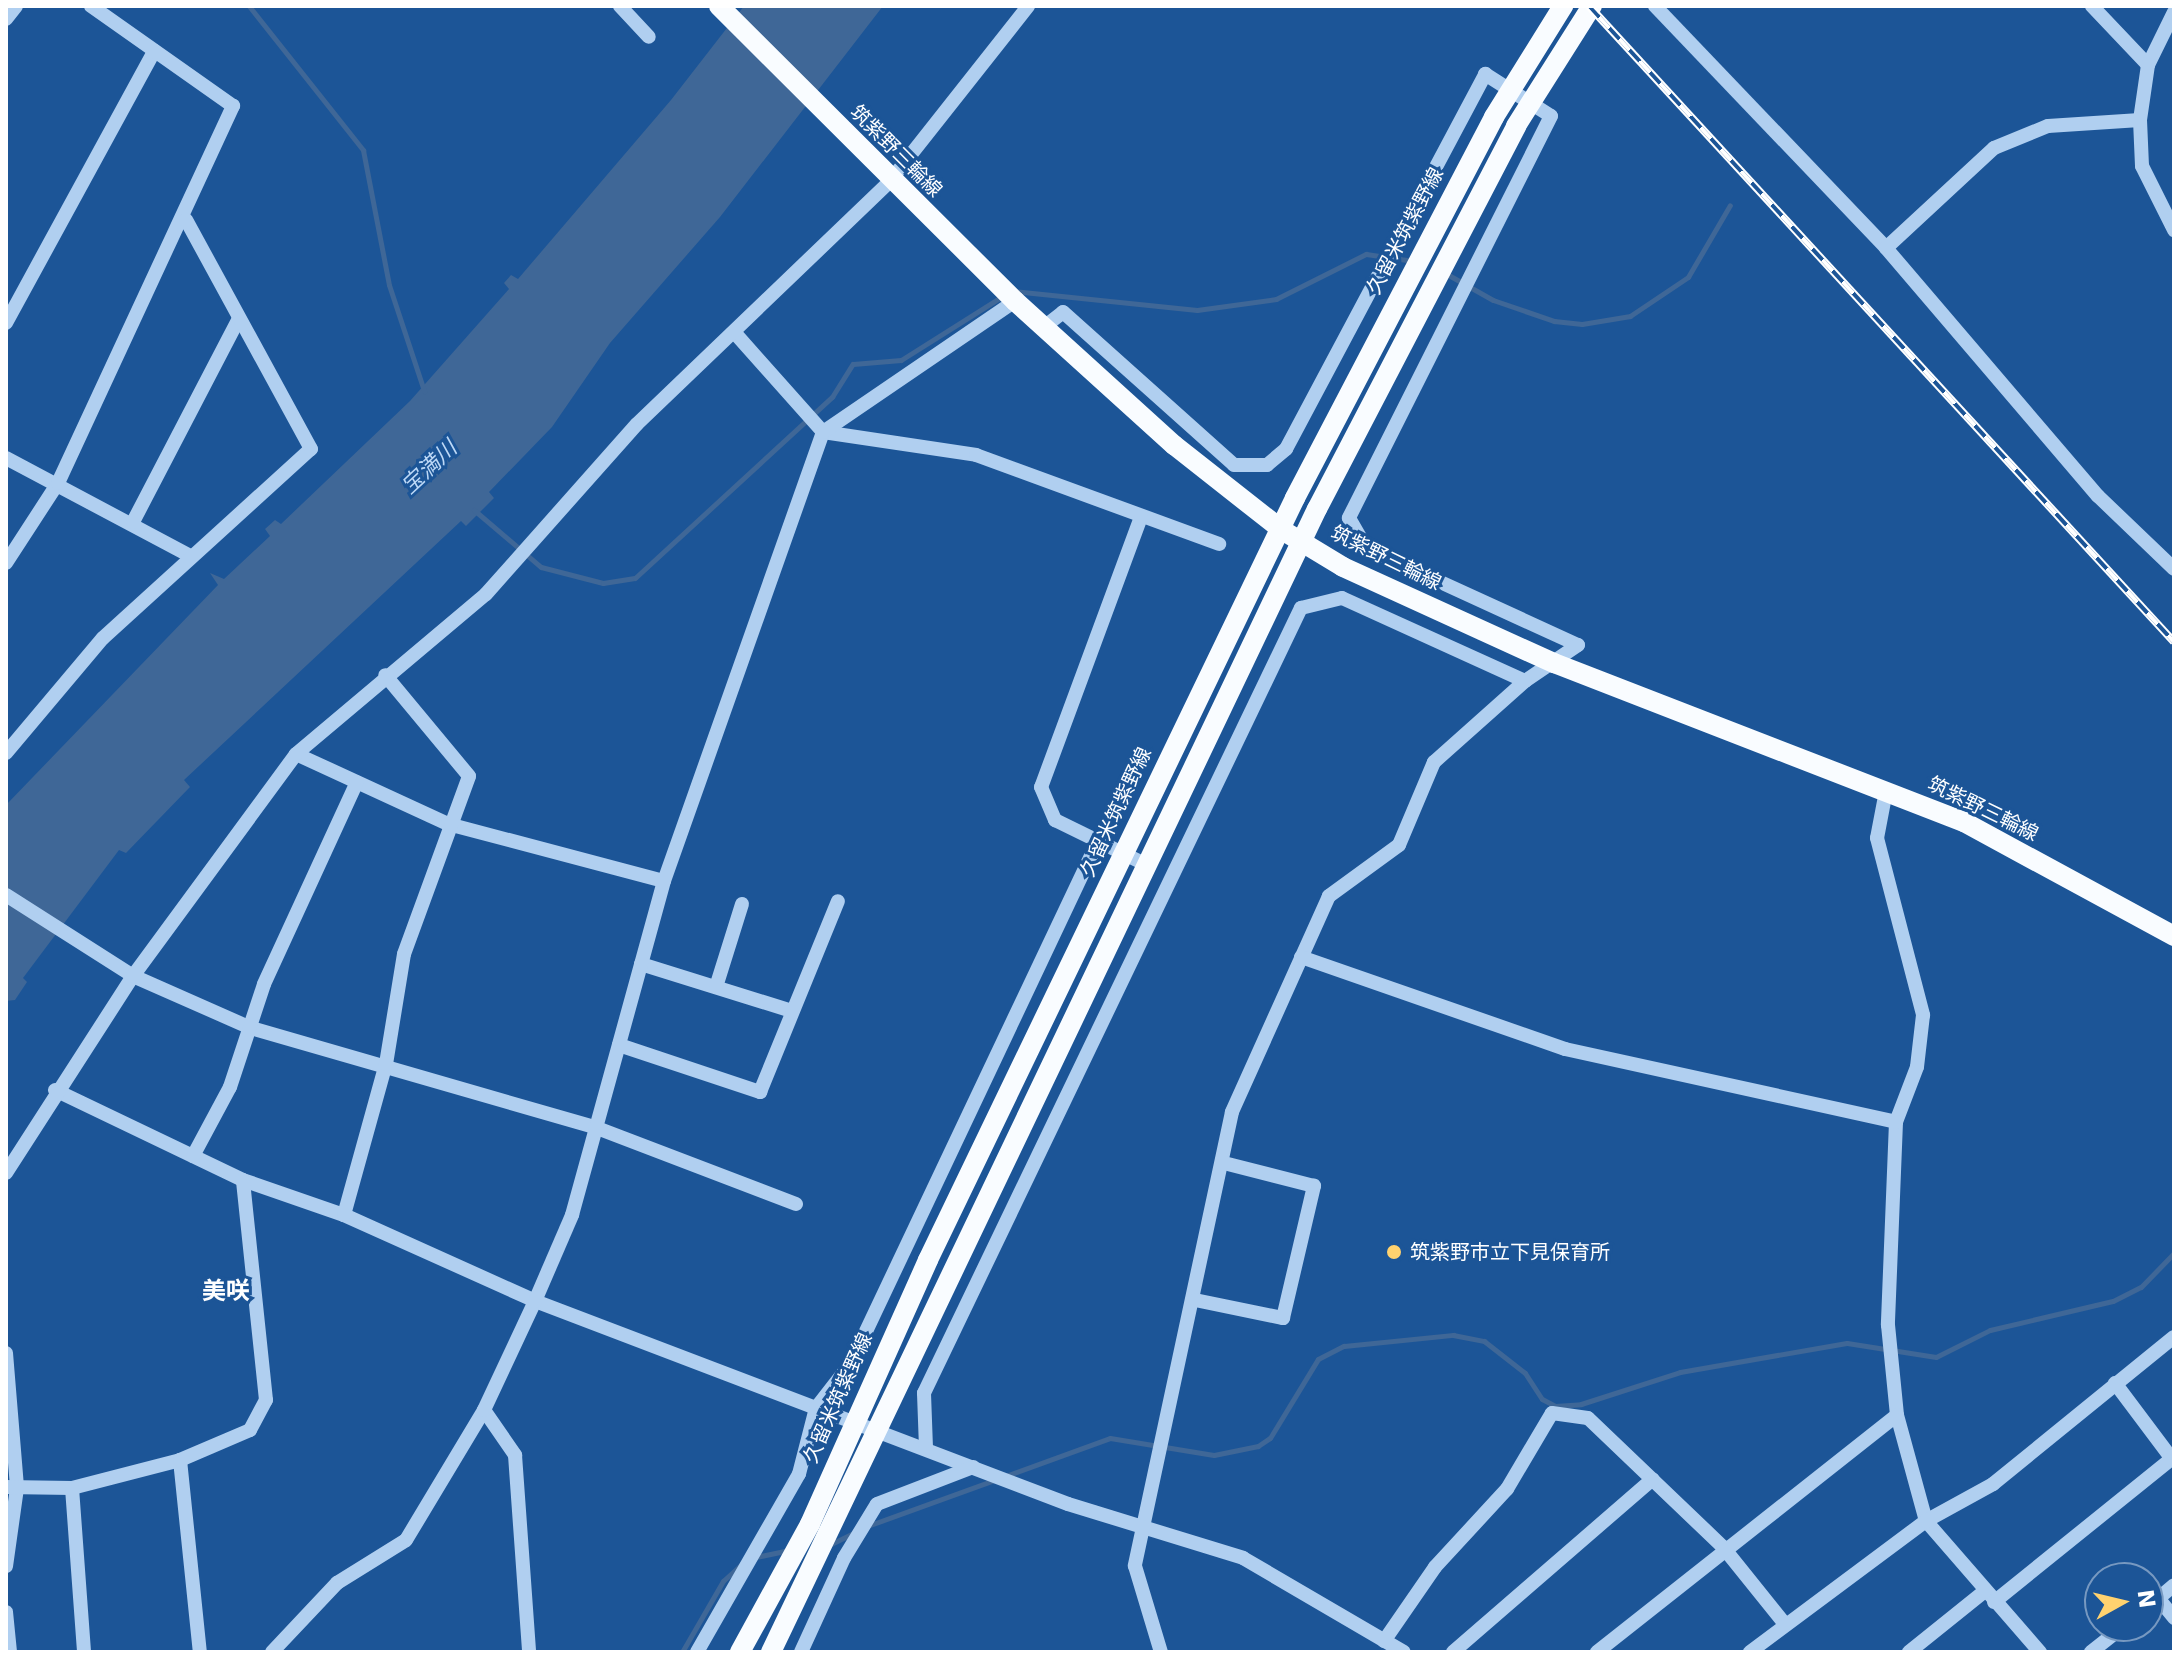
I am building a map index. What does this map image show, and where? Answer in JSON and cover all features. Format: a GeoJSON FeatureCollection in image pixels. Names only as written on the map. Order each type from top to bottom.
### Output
{"type":"FeatureCollection","features":[{"type":"Feature","properties":{"kind":"main road","name":"筑紫野三輪線"},"geometry":{"type":"LineString","coordinates":[[719,6],[890,181],[1015,301],[1174,445],[1282,530],[1343,567],[1554,663],[1964,822],[2174,936]]}},
{"type":"Feature","properties":{"kind":"main road","name":"久留米筑紫野線"},"geometry":{"type":"LineString","coordinates":[[740,1652],[810,1524],[852,1421],[1122,854],[1407,277],[1563,6]]}},
{"type":"Feature","properties":{"kind":"main road"},"geometry":{"type":"LineString","coordinates":[[771,1652],[874,1428],[1303,542],[1432,284],[1516,126],[1592,6]]}},
{"type":"Feature","properties":{"kind":"street"},"geometry":{"type":"LineString","coordinates":[[6,19],[16,6]]}},
{"type":"Feature","properties":{"kind":"street"},"geometry":{"type":"LineString","coordinates":[[6,563],[58,483],[186,220],[233,106],[91,6]]}},
{"type":"Feature","properties":{"kind":"street"},"geometry":{"type":"LineString","coordinates":[[620,6],[649,37]]}},
{"type":"Feature","properties":{"kind":"street"},"geometry":{"type":"LineString","coordinates":[[6,1173],[55,1090],[133,976],[296,754],[385,675],[486,594],[637,424],[890,181],[950,112],[1028,6]]}},
{"type":"Feature","properties":{"kind":"street"},"geometry":{"type":"LineString","coordinates":[[1655,6],[1886,248],[2098,496],[2174,569]]}},
{"type":"Feature","properties":{"kind":"street"},"geometry":{"type":"LineString","coordinates":[[2092,6],[2148,65]]}},
{"type":"Feature","properties":{"kind":"street"},"geometry":{"type":"LineString","coordinates":[[2174,12],[2148,65],[2140,120],[2142,166],[2174,230]]}},
{"type":"Feature","properties":{"kind":"street"},"geometry":{"type":"LineString","coordinates":[[6,323],[154,51]]}},
{"type":"Feature","properties":{"kind":"street"},"geometry":{"type":"LineString","coordinates":[[1044,327],[1063,312],[1234,465],[1267,465],[1286,449],[1485,74],[1551,116],[1349,518],[1366,548],[1578,645],[1525,681],[1434,762],[1410,830],[1365,873],[1329,896],[1232,1112],[1148,1528],[1135,1566],[1161,1652]]}},
{"type":"Feature","properties":{"kind":"street"},"geometry":{"type":"LineString","coordinates":[[1886,248],[1994,148],[2048,126],[2140,120]]}},
{"type":"Feature","properties":{"kind":"street"},"geometry":{"type":"LineString","coordinates":[[6,753],[103,638],[311,449],[186,220]]}},
{"type":"Feature","properties":{"kind":"street"},"geometry":{"type":"LineString","coordinates":[[272,1652],[337,1583],[406,1540],[484,1410],[535,1301],[572,1215],[664,881],[823,432],[1015,301]]}},
{"type":"Feature","properties":{"kind":"street"},"geometry":{"type":"LineString","coordinates":[[133,522],[238,320]]}},
{"type":"Feature","properties":{"kind":"street"},"geometry":{"type":"LineString","coordinates":[[734,332],[823,432],[976,455],[1219,544]]}},
{"type":"Feature","properties":{"kind":"street"},"geometry":{"type":"LineString","coordinates":[[6,458],[133,522],[190,556]]}},
{"type":"Feature","properties":{"kind":"street"},"geometry":{"type":"LineString","coordinates":[[1141,517],[1041,787],[1055,820],[1145,864]]}},
{"type":"Feature","properties":{"kind":"street"},"geometry":{"type":"LineString","coordinates":[[926,1448],[924,1393],[1301,608],[1342,598],[1525,681]]}},
{"type":"Feature","properties":{"kind":"street"},"geometry":{"type":"LineString","coordinates":[[344,1215],[386,1064],[404,954],[448,824],[469,776],[385,675]]}},
{"type":"Feature","properties":{"kind":"street"},"geometry":{"type":"LineString","coordinates":[[296,754],[448,824],[664,881]]}},
{"type":"Feature","properties":{"kind":"street"},"geometry":{"type":"LineString","coordinates":[[193,1156],[230,1087],[264,984],[357,782]]}},
{"type":"Feature","properties":{"kind":"street"},"geometry":{"type":"LineString","coordinates":[[1886,791],[1877,838],[1923,1015],[1917,1067],[1896,1122],[1888,1325],[1897,1415],[1926,1521],[2040,1652]]}},
{"type":"Feature","properties":{"kind":"street"},"geometry":{"type":"LineString","coordinates":[[697,1652],[799,1474],[816,1408],[851,1363],[1097,843]]}},
{"type":"Feature","properties":{"kind":"street"},"geometry":{"type":"LineString","coordinates":[[6,895],[133,976],[251,1028],[386,1064],[597,1128],[796,1204]]}},
{"type":"Feature","properties":{"kind":"street"},"geometry":{"type":"LineString","coordinates":[[619,1045],[760,1092],[838,901]]}},
{"type":"Feature","properties":{"kind":"street"},"geometry":{"type":"LineString","coordinates":[[716,987],[742,904]]}},
{"type":"Feature","properties":{"kind":"street"},"geometry":{"type":"LineString","coordinates":[[1301,957],[1565,1049],[1896,1122]]}},
{"type":"Feature","properties":{"kind":"street"},"geometry":{"type":"LineString","coordinates":[[641,964],[792,1011]]}},
{"type":"Feature","properties":{"kind":"street"},"geometry":{"type":"LineString","coordinates":[[55,1090],[243,1180],[344,1215],[535,1301],[973,1467],[1243,1558],[1404,1652]]}},
{"type":"Feature","properties":{"kind":"street"},"geometry":{"type":"LineString","coordinates":[[1195,1300],[1283,1318],[1314,1186],[1224,1163]]}},
{"type":"Feature","properties":{"kind":"street"},"geometry":{"type":"LineString","coordinates":[[12,1488],[72,1488],[180,1460],[250,1430],[266,1400],[243,1180]]}},
{"type":"Feature","properties":{"kind":"street"},"geometry":{"type":"LineString","coordinates":[[1750,1652],[1784,1623],[1926,1521],[1993,1484],[2174,1337]]}},
{"type":"Feature","properties":{"kind":"street"},"geometry":{"type":"LineString","coordinates":[[6,1353],[12,1488],[6,1566]]}},
{"type":"Feature","properties":{"kind":"street"},"geometry":{"type":"LineString","coordinates":[[1909,1652],[1990,1596],[2173,1458],[2115,1383]]}},
{"type":"Feature","properties":{"kind":"street"},"geometry":{"type":"LineString","coordinates":[[484,1410],[515,1455],[529,1652]]}},
{"type":"Feature","properties":{"kind":"street"},"geometry":{"type":"LineString","coordinates":[[1384,1641],[1435,1567],[1513,1481],[1552,1413],[1588,1418],[1723,1547],[1784,1623]]}},
{"type":"Feature","properties":{"kind":"street"},"geometry":{"type":"LineString","coordinates":[[1597,1652],[1723,1547],[1897,1415]]}},
{"type":"Feature","properties":{"kind":"street"},"geometry":{"type":"LineString","coordinates":[[180,1460],[200,1652]]}},
{"type":"Feature","properties":{"kind":"street"},"geometry":{"type":"LineString","coordinates":[[801,1652],[844,1558],[877,1504],[973,1467]]}},
{"type":"Feature","properties":{"kind":"street"},"geometry":{"type":"LineString","coordinates":[[1453,1652],[1653,1479]]}},
{"type":"Feature","properties":{"kind":"street"},"geometry":{"type":"LineString","coordinates":[[72,1488],[84,1652]]}},
{"type":"Feature","properties":{"kind":"street"},"geometry":{"type":"LineString","coordinates":[[6,1612],[10,1652]]}},
{"type":"Feature","properties":{"kind":"water","name":"宝満川"},"geometry":{"type":"Polygon","coordinates":[[[744,6],[883,6],[720,217],[610,343],[552,427],[489,492],[494,498],[466,526],[461,521],[184,780],[190,787],[126,853],[119,850],[23,978],[27,982],[15,1000],[6,1001],[6,805],[218,585],[210,573],[224,579],[270,536],[265,529],[275,520],[281,524],[410,401],[509,289],[504,283],[511,275],[518,279],[671,100],[744,6]]]}},
{"type":"Feature","properties":{"kind":"waterway"},"geometry":{"type":"LineString","coordinates":[[249,6],[363,150],[389,285],[424,391]]}},
{"type":"Feature","properties":{"kind":"waterway"},"geometry":{"type":"LineString","coordinates":[[1445,273],[1493,300],[1554,321],[1582,324],[1630,316],[1688,277],[1730,205]]}},
{"type":"Feature","properties":{"kind":"waterway"},"geometry":{"type":"LineString","coordinates":[[1013,291],[1197,310],[1276,299],[1366,254],[1413,261]]}},
{"type":"Feature","properties":{"kind":"waterway"},"geometry":{"type":"LineString","coordinates":[[474,510],[541,567],[603,583],[635,578],[832,397],[853,364],[901,360],[1001,297]]}},
{"type":"Feature","properties":{"kind":"waterway"},"geometry":{"type":"LineString","coordinates":[[870,1525],[1110,1438],[1214,1455],[1258,1446],[1270,1438],[1318,1359],[1344,1346],[1453,1335],[1484,1341],[1525,1373],[1542,1399],[1555,1406],[1581,1404],[1680,1372],[1847,1343],[1936,1357],[1990,1330],[2113,1301],[2141,1287],[2174,1253]]}},
{"type":"Feature","properties":{"kind":"waterway"},"geometry":{"type":"LineString","coordinates":[[831,1544],[854,1533]]}},
{"type":"Feature","properties":{"kind":"waterway"},"geometry":{"type":"LineString","coordinates":[[756,1557],[789,1550]]}},
{"type":"Feature","properties":{"kind":"waterway"},"geometry":{"type":"LineString","coordinates":[[682,1652],[723,1581],[743,1563]]}},
{"type":"Feature","properties":{"kind":"railway"},"geometry":{"type":"LineString","coordinates":[[1589,6],[2174,642]]}},
{"type":"Feature","properties":{"kind":"place","name":"筑紫野市立下見保育所"},"geometry":{"type":"Point","coordinates":[1394,1252]}},
{"type":"Feature","properties":{"kind":"district","name":"美咲"},"geometry":{"type":"Point","coordinates":[226,1292]}}]}
